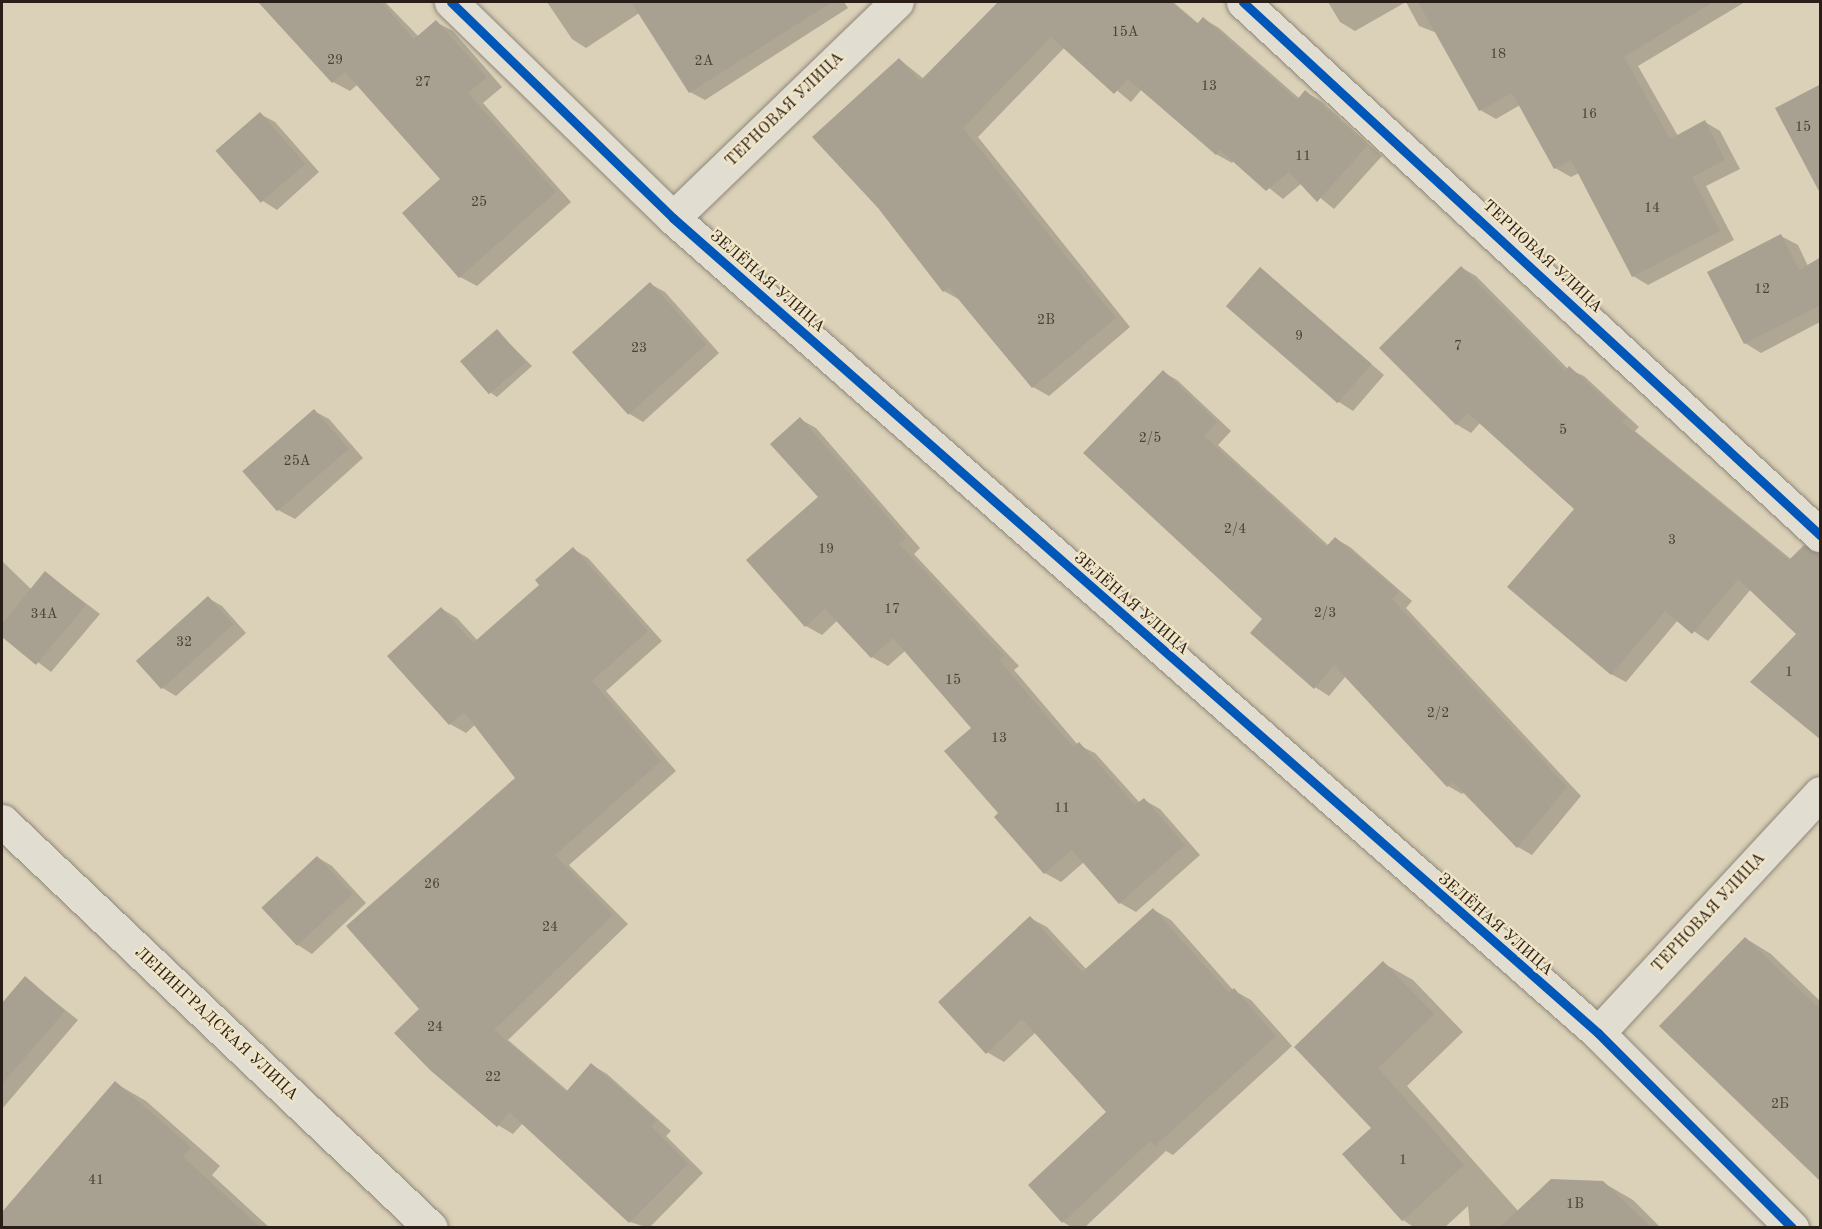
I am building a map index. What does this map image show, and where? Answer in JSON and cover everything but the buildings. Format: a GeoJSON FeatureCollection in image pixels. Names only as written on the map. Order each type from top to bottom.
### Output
{"type":"FeatureCollection","features":[{"type":"Feature","properties":{"kind":"street","name":"ЗЕЛЁНАЯ УЛИЦА"},"geometry":{"type":"LineString","coordinates":[[451,2],[673,218],[1598,1033],[1792,1227]]}},
{"type":"Feature","properties":{"kind":"street","name":"ТЕРНОВАЯ УЛИЦА"},"geometry":{"type":"LineString","coordinates":[[673,218],[897,2]]}},
{"type":"Feature","properties":{"kind":"street","name":"ТЕРНОВАЯ УЛИЦА"},"geometry":{"type":"LineString","coordinates":[[1243,2],[1821,535]]}},
{"type":"Feature","properties":{"kind":"street","name":"ТЕРНОВАЯ УЛИЦА"},"geometry":{"type":"LineString","coordinates":[[1598,1033],[1821,793]]}},
{"type":"Feature","properties":{"kind":"street","name":"ЛЕНИНГРАДСКАЯ УЛИЦА"},"geometry":{"type":"LineString","coordinates":[[2,821],[431,1227]]}},
{"type":"Feature","properties":{"kind":"cycle path"},"geometry":{"type":"LineString","coordinates":[[451,2],[673,218],[1598,1033],[1792,1228]]}},
{"type":"Feature","properties":{"kind":"cycle path"},"geometry":{"type":"LineString","coordinates":[[1243,2],[1820,535]]}}]}
